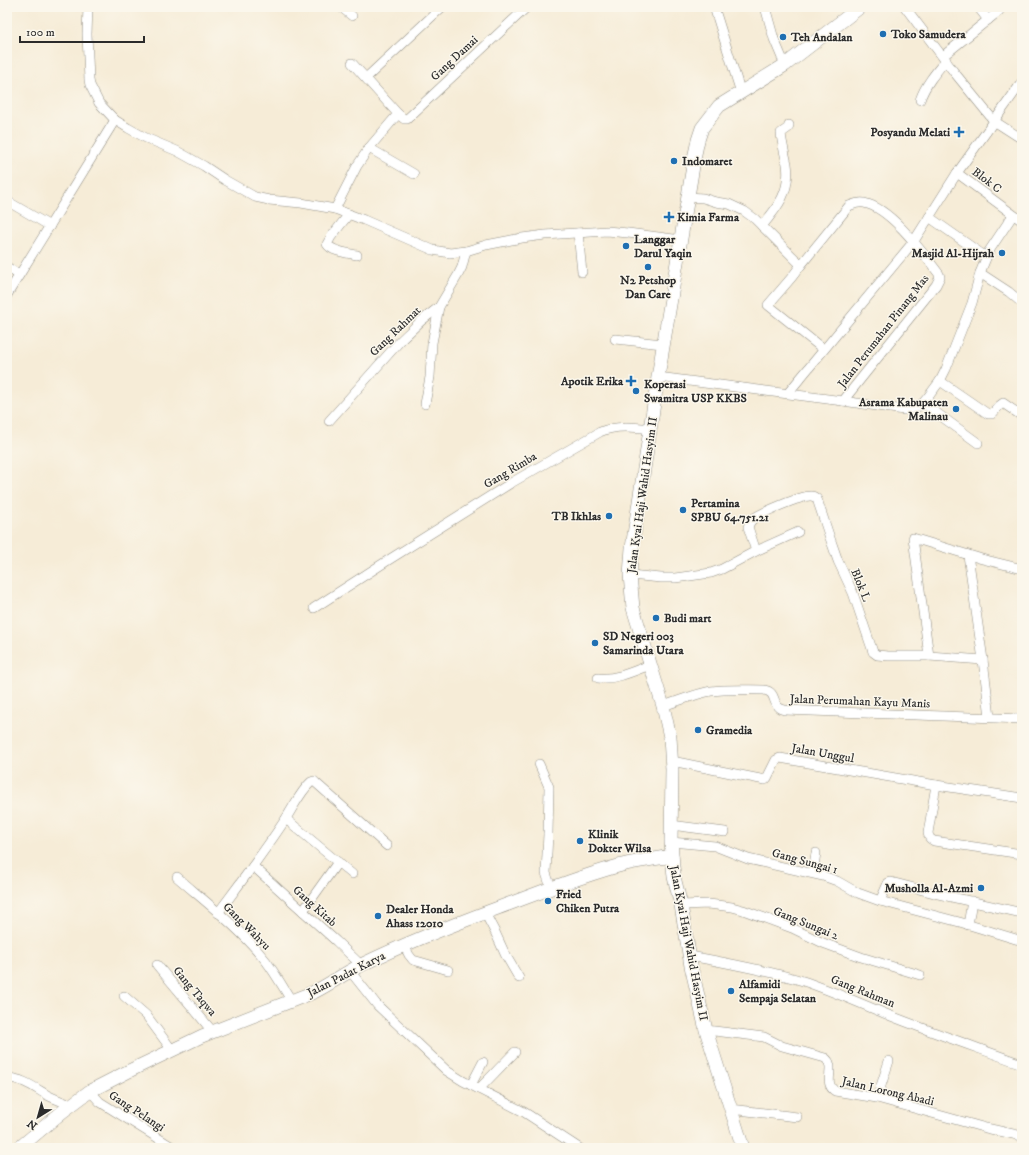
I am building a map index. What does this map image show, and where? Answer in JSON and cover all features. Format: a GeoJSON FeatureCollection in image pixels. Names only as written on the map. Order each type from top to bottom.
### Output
{"type":"FeatureCollection","features":[{"type":"Feature","properties":{"kind":"main road","name":"Jalan Kyai Haji Wahid Hasyim II"},"geometry":{"type":"LineString","coordinates":[[743,1148],[706,1030],[674,877],[671,842],[672,761],[668,726],[633,608],[630,574],[634,537],[663,344],[695,154],[702,128],[719,106],[785,65],[860,7]]}},
{"type":"Feature","properties":{"kind":"main road","name":"Jalan Padat Karya"},"geometry":{"type":"LineString","coordinates":[[19,1148],[90,1091],[172,1050],[324,987],[356,968],[404,945],[551,888],[622,865],[672,856]]}},
{"type":"Feature","properties":{"kind":"street"},"geometry":{"type":"LineString","coordinates":[[88,7],[87,34],[89,80],[99,103],[115,120],[128,128],[146,138],[177,150],[255,197],[335,209],[433,250],[450,253],[466,251],[486,245],[522,238],[578,233],[616,232],[680,240]]}},
{"type":"Feature","properties":{"kind":"street"},"geometry":{"type":"LineString","coordinates":[[341,7],[352,16]]}},
{"type":"Feature","properties":{"kind":"street"},"geometry":{"type":"LineString","coordinates":[[366,78],[442,7]]}},
{"type":"Feature","properties":{"kind":"street","name":"Gang Damai"},"geometry":{"type":"LineString","coordinates":[[398,114],[404,120],[407,119],[527,7]]}},
{"type":"Feature","properties":{"kind":"street"},"geometry":{"type":"LineString","coordinates":[[714,7],[741,92]]}},
{"type":"Feature","properties":{"kind":"street"},"geometry":{"type":"LineString","coordinates":[[765,7],[774,39],[785,65]]}},
{"type":"Feature","properties":{"kind":"street"},"geometry":{"type":"LineString","coordinates":[[905,7],[994,121],[1022,140]]}},
{"type":"Feature","properties":{"kind":"street"},"geometry":{"type":"LineString","coordinates":[[978,7],[988,20]]}},
{"type":"Feature","properties":{"kind":"street"},"geometry":{"type":"LineString","coordinates":[[920,100],[928,83],[944,58],[999,11]]}},
{"type":"Feature","properties":{"kind":"street"},"geometry":{"type":"LineString","coordinates":[[335,209],[368,148],[398,114],[352,63]]}},
{"type":"Feature","properties":{"kind":"street"},"geometry":{"type":"LineString","coordinates":[[788,393],[914,241],[957,173],[1022,82]]}},
{"type":"Feature","properties":{"kind":"street"},"geometry":{"type":"LineString","coordinates":[[7,295],[115,120]]}},
{"type":"Feature","properties":{"kind":"street"},"geometry":{"type":"LineString","coordinates":[[762,226],[780,203],[788,180],[781,133],[788,128],[789,125]]}},
{"type":"Feature","properties":{"kind":"street"},"geometry":{"type":"LineString","coordinates":[[368,148],[414,174]]}},
{"type":"Feature","properties":{"kind":"street","name":"Blok C"},"geometry":{"type":"LineString","coordinates":[[957,173],[1022,221]]}},
{"type":"Feature","properties":{"kind":"street"},"geometry":{"type":"LineString","coordinates":[[688,197],[703,198],[729,204],[744,211],[755,219],[801,265],[768,305],[823,349]]}},
{"type":"Feature","properties":{"kind":"street"},"geometry":{"type":"LineString","coordinates":[[7,201],[50,226]]}},
{"type":"Feature","properties":{"kind":"street","name":"Jalan Perumahan Pinang Mas"},"geometry":{"type":"LineString","coordinates":[[801,265],[843,212],[855,203],[862,203],[879,209],[890,218],[914,241],[940,277],[936,285],[843,400]]}},
{"type":"Feature","properties":{"kind":"street"},"geometry":{"type":"LineString","coordinates":[[348,214],[327,244],[333,249],[357,255]]}},
{"type":"Feature","properties":{"kind":"street"},"geometry":{"type":"LineString","coordinates":[[658,376],[843,400],[904,410],[910,410],[917,407],[923,403],[940,381],[946,369],[972,303],[986,257],[1013,215]]}},
{"type":"Feature","properties":{"kind":"street"},"geometry":{"type":"LineString","coordinates":[[929,217],[986,257]]}},
{"type":"Feature","properties":{"kind":"street"},"geometry":{"type":"LineString","coordinates":[[578,233],[582,272]]}},
{"type":"Feature","properties":{"kind":"street","name":"Gang Rahmat"},"geometry":{"type":"LineString","coordinates":[[329,421],[401,340],[421,321],[439,307],[462,267],[466,251]]}},
{"type":"Feature","properties":{"kind":"street"},"geometry":{"type":"LineString","coordinates":[[7,267],[19,275]]}},
{"type":"Feature","properties":{"kind":"street"},"geometry":{"type":"LineString","coordinates":[[980,273],[1009,292],[1022,303]]}},
{"type":"Feature","properties":{"kind":"street"},"geometry":{"type":"LineString","coordinates":[[425,404],[430,377],[432,343],[439,307]]}},
{"type":"Feature","properties":{"kind":"street"},"geometry":{"type":"LineString","coordinates":[[615,339],[663,344]]}},
{"type":"Feature","properties":{"kind":"street"},"geometry":{"type":"LineString","coordinates":[[940,381],[988,414],[992,414],[1003,403],[1022,416]]}},
{"type":"Feature","properties":{"kind":"street"},"geometry":{"type":"LineString","coordinates":[[923,403],[978,443]]}},
{"type":"Feature","properties":{"kind":"street","name":"Gang Rimba"},"geometry":{"type":"LineString","coordinates":[[314,608],[390,558],[511,483],[600,432],[613,427],[637,427],[650,430]]}},
{"type":"Feature","properties":{"kind":"street","name":"Blok L"},"geometry":{"type":"LineString","coordinates":[[756,550],[748,527],[750,522],[755,517],[792,500],[808,496],[815,497],[817,499],[838,561],[853,593],[873,652],[877,655],[888,656],[929,656]]}},
{"type":"Feature","properties":{"kind":"street"},"geometry":{"type":"LineString","coordinates":[[630,574],[661,578],[675,578],[711,573],[722,569],[756,550],[798,532]]}},
{"type":"Feature","properties":{"kind":"street"},"geometry":{"type":"LineString","coordinates":[[983,660],[929,656],[913,538],[968,555],[1022,569]]}},
{"type":"Feature","properties":{"kind":"street"},"geometry":{"type":"LineString","coordinates":[[968,555],[990,717]]}},
{"type":"Feature","properties":{"kind":"street"},"geometry":{"type":"LineString","coordinates":[[598,678],[612,678],[650,665]]}},
{"type":"Feature","properties":{"kind":"street","name":"Jalan Perumahan Kayu Manis"},"geometry":{"type":"LineString","coordinates":[[663,706],[709,692],[764,690],[772,694],[776,705],[781,710],[1022,718]]}},
{"type":"Feature","properties":{"kind":"street","name":"Jalan Unggul"},"geometry":{"type":"LineString","coordinates":[[672,761],[765,780],[776,760],[780,758],[1022,798]]}},
{"type":"Feature","properties":{"kind":"street"},"geometry":{"type":"LineString","coordinates":[[539,764],[549,787],[546,873],[551,888]]}},
{"type":"Feature","properties":{"kind":"street"},"geometry":{"type":"LineString","coordinates":[[218,913],[286,819],[305,788],[311,782],[316,783],[355,816],[387,846]]}},
{"type":"Feature","properties":{"kind":"street"},"geometry":{"type":"LineString","coordinates":[[936,785],[928,833],[930,839],[934,841],[1022,854]]}},
{"type":"Feature","properties":{"kind":"street"},"geometry":{"type":"LineString","coordinates":[[286,819],[352,874]]}},
{"type":"Feature","properties":{"kind":"street"},"geometry":{"type":"LineString","coordinates":[[671,825],[725,832]]}},
{"type":"Feature","properties":{"kind":"street","name":"Gang Sungai 1"},"geometry":{"type":"LineString","coordinates":[[671,842],[715,846],[748,859],[813,873],[837,881],[858,893],[880,901],[1022,941]]}},
{"type":"Feature","properties":{"kind":"street"},"geometry":{"type":"LineString","coordinates":[[813,873],[816,853]]}},
{"type":"Feature","properties":{"kind":"street"},"geometry":{"type":"LineString","coordinates":[[303,911],[338,862]]}},
{"type":"Feature","properties":{"kind":"street","name":"Gang Kitab"},"geometry":{"type":"LineString","coordinates":[[253,866],[303,911],[356,968],[366,992],[388,1015],[447,1070],[471,1085],[524,1112],[579,1148]]}},
{"type":"Feature","properties":{"kind":"street","name":"Gang Wahyu"},"geometry":{"type":"LineString","coordinates":[[176,877],[236,929],[265,961],[291,1000]]}},
{"type":"Feature","properties":{"kind":"street"},"geometry":{"type":"LineString","coordinates":[[880,901],[888,883],[891,882],[1022,913]]}},
{"type":"Feature","properties":{"kind":"street"},"geometry":{"type":"LineString","coordinates":[[968,925],[972,901]]}},
{"type":"Feature","properties":{"kind":"street","name":"Gang Sungai 2"},"geometry":{"type":"LineString","coordinates":[[681,905],[709,904],[743,910],[792,928],[823,943],[920,975]]}},
{"type":"Feature","properties":{"kind":"street"},"geometry":{"type":"LineString","coordinates":[[485,913],[505,954],[519,978]]}},
{"type":"Feature","properties":{"kind":"street"},"geometry":{"type":"LineString","coordinates":[[404,945],[413,960],[448,970]]}},
{"type":"Feature","properties":{"kind":"street","name":"Gang Rahman"},"geometry":{"type":"LineString","coordinates":[[690,956],[732,963],[782,975],[823,988],[914,1025],[1022,1064]]}},
{"type":"Feature","properties":{"kind":"street","name":"Gang Taqwa"},"geometry":{"type":"LineString","coordinates":[[157,965],[214,1032]]}},
{"type":"Feature","properties":{"kind":"street"},"geometry":{"type":"LineString","coordinates":[[124,996],[146,1015],[172,1050]]}},
{"type":"Feature","properties":{"kind":"street","name":"Jalan Lorong Abadi"},"geometry":{"type":"LineString","coordinates":[[706,1030],[764,1037],[789,1048],[825,1058],[828,1060],[830,1065],[829,1086],[840,1092],[877,1098],[986,1128],[1022,1136]]}},
{"type":"Feature","properties":{"kind":"street"},"geometry":{"type":"LineString","coordinates":[[479,1089],[508,1061],[515,1052]]}},
{"type":"Feature","properties":{"kind":"street"},"geometry":{"type":"LineString","coordinates":[[877,1098],[889,1061]]}},
{"type":"Feature","properties":{"kind":"street"},"geometry":{"type":"LineString","coordinates":[[471,1085],[483,1062]]}},
{"type":"Feature","properties":{"kind":"street"},"geometry":{"type":"LineString","coordinates":[[7,1078],[16,1079],[71,1105]]}},
{"type":"Feature","properties":{"kind":"street","name":"Gang Pelangi"},"geometry":{"type":"LineString","coordinates":[[90,1091],[100,1102],[174,1148]]}},
{"type":"Feature","properties":{"kind":"street"},"geometry":{"type":"LineString","coordinates":[[731,1109],[797,1117]]}},
{"type":"Feature","properties":{"kind":"place","name":"Toko Samudera"},"geometry":{"type":"Point","coordinates":[883,34]}},
{"type":"Feature","properties":{"kind":"place","name":"Teh Andalan"},"geometry":{"type":"Point","coordinates":[783,37]}},
{"type":"Feature","properties":{"kind":"place","name":"Posyandu Melati"},"geometry":{"type":"Point","coordinates":[959,132]}},
{"type":"Feature","properties":{"kind":"place","name":"Indomaret"},"geometry":{"type":"Point","coordinates":[674,161]}},
{"type":"Feature","properties":{"kind":"place","name":"Kimia Farma"},"geometry":{"type":"Point","coordinates":[669,217]}},
{"type":"Feature","properties":{"kind":"place","name":"Langgar Darul Yaqin"},"geometry":{"type":"Point","coordinates":[626,246]}},
{"type":"Feature","properties":{"kind":"place","name":"Masjid Al-Hijrah"},"geometry":{"type":"Point","coordinates":[1002,253]}},
{"type":"Feature","properties":{"kind":"place","name":"N2 Petshop Dan Care"},"geometry":{"type":"Point","coordinates":[648,267]}},
{"type":"Feature","properties":{"kind":"place","name":"Apotik Erika"},"geometry":{"type":"Point","coordinates":[631,381]}},
{"type":"Feature","properties":{"kind":"place","name":"Koperasi Swamitra USP KKBS"},"geometry":{"type":"Point","coordinates":[636,391]}},
{"type":"Feature","properties":{"kind":"place","name":"Asrama Kabupaten Malinau"},"geometry":{"type":"Point","coordinates":[956,409]}},
{"type":"Feature","properties":{"kind":"place","name":"Pertamina SPBU 64.751.21"},"geometry":{"type":"Point","coordinates":[683,510]}},
{"type":"Feature","properties":{"kind":"place","name":"TB Ikhlas"},"geometry":{"type":"Point","coordinates":[609,516]}},
{"type":"Feature","properties":{"kind":"place","name":"Budi mart"},"geometry":{"type":"Point","coordinates":[656,618]}},
{"type":"Feature","properties":{"kind":"place","name":"SD Negeri 003 Samarinda Utara"},"geometry":{"type":"Point","coordinates":[595,643]}},
{"type":"Feature","properties":{"kind":"place","name":"Gramedia"},"geometry":{"type":"Point","coordinates":[698,730]}},
{"type":"Feature","properties":{"kind":"place","name":"Klinik Dokter Wilsa"},"geometry":{"type":"Point","coordinates":[580,841]}},
{"type":"Feature","properties":{"kind":"place","name":"Musholla Al-Azmi"},"geometry":{"type":"Point","coordinates":[981,888]}},
{"type":"Feature","properties":{"kind":"place","name":"Fried Chiken Putra"},"geometry":{"type":"Point","coordinates":[548,901]}},
{"type":"Feature","properties":{"kind":"place","name":"Dealer Honda Ahass 12010"},"geometry":{"type":"Point","coordinates":[378,916]}},
{"type":"Feature","properties":{"kind":"place","name":"Alfamidi Sempaja Selatan"},"geometry":{"type":"Point","coordinates":[731,991]}}]}
